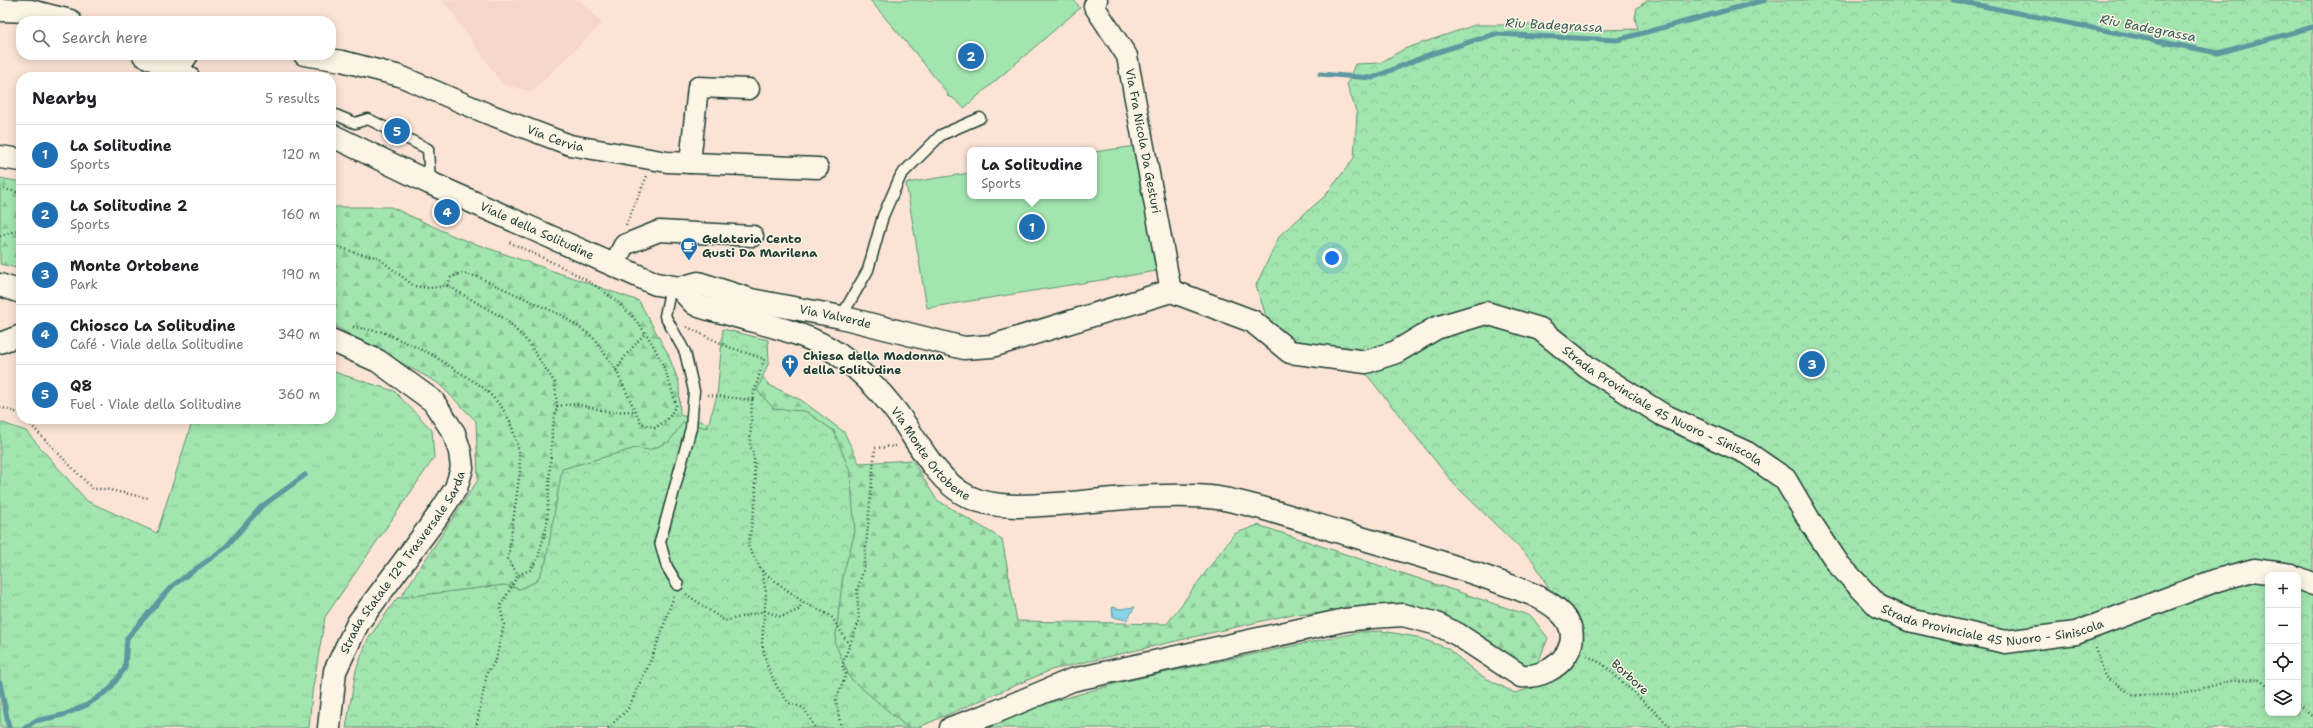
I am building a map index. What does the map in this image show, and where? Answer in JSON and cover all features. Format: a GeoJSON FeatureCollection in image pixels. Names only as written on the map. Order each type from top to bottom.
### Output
{"type":"FeatureCollection","features":[{"type":"Feature","properties":{"kind":"street","name":"Via Fra Nicola Da Gesturi"},"geometry":{"type":"LineString","coordinates":[[1098,0],[1094,6],[1127,56],[1171,291]]}},
{"type":"Feature","properties":{"kind":"street"},"geometry":{"type":"LineString","coordinates":[[0,10],[30,11],[50,16]]}},
{"type":"Feature","properties":{"kind":"street","name":"Via Cervia"},"geometry":{"type":"LineString","coordinates":[[336,59],[400,76],[486,113],[570,145],[654,159],[690,163],[818,168]]}},
{"type":"Feature","properties":{"kind":"street"},"geometry":{"type":"LineString","coordinates":[[159,60],[184,68]]}},
{"type":"Feature","properties":{"kind":"street"},"geometry":{"type":"LineString","coordinates":[[690,163],[698,87],[749,89]]}},
{"type":"Feature","properties":{"kind":"street","name":"Viale della Solitudine"},"geometry":{"type":"LineString","coordinates":[[336,139],[430,183],[656,284],[675,287]]}},
{"type":"Feature","properties":{"kind":"street"},"geometry":{"type":"LineString","coordinates":[[0,157],[16,159]]}},
{"type":"Feature","properties":{"kind":"street"},"geometry":{"type":"LineString","coordinates":[[614,265],[624,245],[660,231],[753,236]]}},
{"type":"Feature","properties":{"kind":"street","name":"Via Valverde"},"geometry":{"type":"LineString","coordinates":[[675,287],[698,283],[751,300],[840,317],[964,348],[992,346],[1171,291]]}},
{"type":"Feature","properties":{"kind":"street"},"geometry":{"type":"LineString","coordinates":[[0,285],[16,290]]}},
{"type":"Feature","properties":{"kind":"street","name":"Via Monte Ortobene"},"geometry":{"type":"LineString","coordinates":[[675,287],[696,305],[803,335],[838,354],[878,391],[905,423],[916,444],[936,470],[968,497],[987,503],[1043,505],[1191,496],[1220,498],[1299,519],[1449,564],[1530,593],[1557,609],[1565,617],[1571,638],[1570,648]]}},
{"type":"Feature","properties":{"kind":"street","name":"Strada Provinciale 45 Nuoro - Siniscola"},"geometry":{"type":"LineString","coordinates":[[1171,291],[1252,321],[1290,352],[1366,362],[1396,352],[1436,328],[1486,313],[1540,329],[1587,367],[1663,415],[1747,453],[1785,479],[1838,565],[1878,606],[1909,620],[2005,642],[2076,633],[2217,580],[2254,570],[2269,572]]}},
{"type":"Feature","properties":{"kind":"street"},"geometry":{"type":"LineString","coordinates":[[0,343],[16,336]]}},
{"type":"Feature","properties":{"kind":"street","name":"Strada Statale 129 Trasversale Sarda"},"geometry":{"type":"LineString","coordinates":[[329,728],[335,671],[358,623],[437,517],[456,488],[462,468],[454,433],[433,401],[378,361],[336,342]]}},
{"type":"Feature","properties":{"kind":"street"},"geometry":{"type":"LineString","coordinates":[[2301,579],[2313,584]]}},
{"type":"Feature","properties":{"kind":"street"},"geometry":{"type":"LineString","coordinates":[[951,728],[1072,680],[1345,620],[1372,616],[1403,615],[1434,623],[1457,634],[1521,676],[1533,677],[1544,674],[1564,659],[1570,648]]}},
{"type":"Feature","properties":{"kind":"lane"},"geometry":{"type":"LineString","coordinates":[[336,115],[355,123],[368,119],[428,149],[430,183]]}},
{"type":"Feature","properties":{"kind":"lane"},"geometry":{"type":"LineString","coordinates":[[840,317],[868,270],[883,216],[901,175],[941,134],[980,118]]}},
{"type":"Feature","properties":{"kind":"lane"},"geometry":{"type":"LineString","coordinates":[[675,287],[665,316],[685,352],[694,391],[691,428],[660,542],[667,567],[678,586]]}},
{"type":"Feature","properties":{"kind":"path"},"geometry":{"type":"LineString","coordinates":[[624,229],[654,159]]}},
{"type":"Feature","properties":{"kind":"path"},"geometry":{"type":"LineString","coordinates":[[0,188],[16,192]]}},
{"type":"Feature","properties":{"kind":"path"},"geometry":{"type":"LineString","coordinates":[[0,236],[16,231]]}},
{"type":"Feature","properties":{"kind":"path"},"geometry":{"type":"LineString","coordinates":[[508,241],[576,273],[604,290],[630,313],[646,332],[669,377],[676,405],[669,418],[655,428],[641,423],[634,411],[610,412],[576,404],[557,406]]}},
{"type":"Feature","properties":{"kind":"path"},"geometry":{"type":"LineString","coordinates":[[336,246],[356,253],[376,257],[414,286],[429,288],[448,286],[505,320],[528,342],[556,383],[557,406],[552,430],[547,525],[538,558],[530,570],[518,575],[500,607],[504,624],[496,660],[487,673],[476,728]]}},
{"type":"Feature","properties":{"kind":"path"},"geometry":{"type":"LineString","coordinates":[[448,286],[450,278],[461,273],[478,277],[561,315],[593,337],[616,370],[641,423]]}},
{"type":"Feature","properties":{"kind":"path"},"geometry":{"type":"LineString","coordinates":[[665,316],[729,347],[764,359],[752,400],[750,445],[754,457],[756,497],[748,546],[762,571],[766,593],[762,644],[767,665],[777,687],[789,703],[804,708],[815,728]]}},
{"type":"Feature","properties":{"kind":"path"},"geometry":{"type":"LineString","coordinates":[[350,327],[383,332],[430,354],[484,388],[501,406],[510,423],[519,452],[520,471],[508,559],[518,575]]}},
{"type":"Feature","properties":{"kind":"path"},"geometry":{"type":"LineString","coordinates":[[616,370],[627,354],[646,332]]}},
{"type":"Feature","properties":{"kind":"path"},"geometry":{"type":"LineString","coordinates":[[694,391],[708,395],[752,400]]}},
{"type":"Feature","properties":{"kind":"path"},"geometry":{"type":"LineString","coordinates":[[0,407],[16,412]]}},
{"type":"Feature","properties":{"kind":"path"},"geometry":{"type":"LineString","coordinates":[[31,424],[93,489],[105,489],[148,498]]}},
{"type":"Feature","properties":{"kind":"path"},"geometry":{"type":"LineString","coordinates":[[841,728],[836,700],[846,674],[842,665],[859,621],[857,591],[864,568],[875,448],[916,444]]}},
{"type":"Feature","properties":{"kind":"path"},"geometry":{"type":"LineString","coordinates":[[762,571],[803,602],[831,616],[850,646]]}},
{"type":"Feature","properties":{"kind":"path"},"geometry":{"type":"LineString","coordinates":[[608,728],[628,709],[653,655],[678,586],[688,597],[725,621],[765,611],[781,617],[798,610],[803,602]]}},
{"type":"Feature","properties":{"kind":"path"},"geometry":{"type":"LineString","coordinates":[[2095,626],[2095,646],[2105,677],[2132,695],[2176,695],[2230,681],[2258,680],[2265,684]]}},
{"type":"Feature","properties":{"kind":"path","name":"Borbore"},"geometry":{"type":"LineString","coordinates":[[1570,648],[1603,664],[1672,728]]}},
{"type":"Feature","properties":{"kind":"path"},"geometry":{"type":"LineString","coordinates":[[2301,707],[2313,717]]}},
{"type":"Feature","properties":{"kind":"shaded area"},"geometry":{"type":"Polygon","coordinates":[[[443,0],[579,0],[602,23],[532,92],[502,84],[443,0]]]}},
{"type":"Feature","properties":{"kind":"green space"},"geometry":{"type":"Polygon","coordinates":[[[870,0],[1074,0],[1080,8],[964,108],[953,98],[947,96],[948,94],[917,55],[870,0]]]}},
{"type":"Feature","properties":{"kind":"green space"},"geometry":{"type":"Polygon","coordinates":[[[1648,0],[2313,0],[2313,728],[985,728],[1038,706],[1125,681],[1360,632],[1382,631],[1417,637],[1447,648],[1478,674],[1515,693],[1546,684],[1559,677],[1576,639],[1534,562],[1453,483],[1359,365],[1325,368],[1309,364],[1272,335],[1256,285],[1280,235],[1325,196],[1354,158],[1357,114],[1347,84],[1355,64],[1380,63],[1404,49],[1475,25],[1548,25],[1603,30],[1638,29],[1635,18],[1637,8],[1648,0]]]}},
{"type":"Feature","properties":{"kind":"green space"},"geometry":{"type":"Polygon","coordinates":[[[1136,146],[1157,271],[927,308],[906,183],[967,173],[967,199],[1097,199],[1097,152],[1136,146]]]}},
{"type":"Feature","properties":{"kind":"green space"},"geometry":{"type":"Polygon","coordinates":[[[0,178],[16,181],[16,268],[0,264],[0,178]]]}},
{"type":"Feature","properties":{"kind":"green space"},"geometry":{"type":"Polygon","coordinates":[[[336,207],[391,207],[456,237],[639,301],[668,354],[679,383],[680,415],[710,424],[754,366],[769,385],[801,400],[844,432],[859,463],[912,460],[937,500],[1002,539],[1017,621],[1167,624],[1234,534],[1258,525],[1531,616],[1548,638],[1535,670],[1426,609],[1288,615],[1051,670],[917,728],[355,728],[400,598],[478,480],[476,421],[438,383],[336,327],[336,207]]]}},
{"type":"Feature","properties":{"kind":"green space"},"geometry":{"type":"Polygon","coordinates":[[[723,329],[768,340],[769,362],[757,390],[774,409],[805,411],[834,431],[850,472],[855,532],[843,575],[835,643],[850,678],[908,728],[346,728],[356,670],[368,639],[397,598],[504,585],[520,589],[537,581],[546,561],[562,469],[636,448],[649,450],[669,442],[683,422],[707,428],[717,396],[723,329]]]}},
{"type":"Feature","properties":{"kind":"green space"},"geometry":{"type":"Polygon","coordinates":[[[336,373],[394,391],[432,430],[434,458],[325,617],[312,693],[309,728],[0,728],[0,422],[26,431],[87,501],[157,533],[191,424],[336,424],[336,373]]]}},
{"type":"Feature","properties":{"kind":"water"},"geometry":{"type":"Polygon","coordinates":[[[1112,607],[1120,609],[1135,607],[1127,620],[1113,617],[1112,607]]]}},
{"type":"Feature","properties":{"kind":"waterway","name":"Riu Badegrassa"},"geometry":{"type":"LineString","coordinates":[[1320,74],[1372,78],[1428,55],[1495,34],[1617,40],[1765,0]]}},
{"type":"Feature","properties":{"kind":"waterway","name":"Riu Badegrassa"},"geometry":{"type":"LineString","coordinates":[[1953,0],[2218,53],[2313,27]]}},
{"type":"Feature","properties":{"kind":"waterway"},"geometry":{"type":"LineString","coordinates":[[25,728],[35,721],[63,715],[87,705],[110,689],[125,668],[127,638],[172,586],[225,548],[261,507],[305,475]]}},
{"type":"Feature","properties":{"kind":"waterway"},"geometry":{"type":"LineString","coordinates":[[0,683],[9,728]]}},
{"type":"Feature","properties":{"kind":"place","name":"La Solitudine 2"},"geometry":{"type":"Point","coordinates":[971,56]}},
{"type":"Feature","properties":{"kind":"place","name":"Q8"},"geometry":{"type":"Point","coordinates":[397,131]}},
{"type":"Feature","properties":{"kind":"place","name":"Chiosco La Solitudine"},"geometry":{"type":"Point","coordinates":[447,212]}},
{"type":"Feature","properties":{"kind":"place","name":"La Solitudine"},"geometry":{"type":"Point","coordinates":[1032,227]}},
{"type":"Feature","properties":{"kind":"place","name":"Gelateria Cento Gusti Da Marilena"},"geometry":{"type":"Point","coordinates":[689,261]}},
{"type":"Feature","properties":{"kind":"place","name":"Monte Ortobene"},"geometry":{"type":"Point","coordinates":[1812,364]}},
{"type":"Feature","properties":{"kind":"place","name":"Chiesa della Madonna della Solitudine"},"geometry":{"type":"Point","coordinates":[790,378]}}]}
